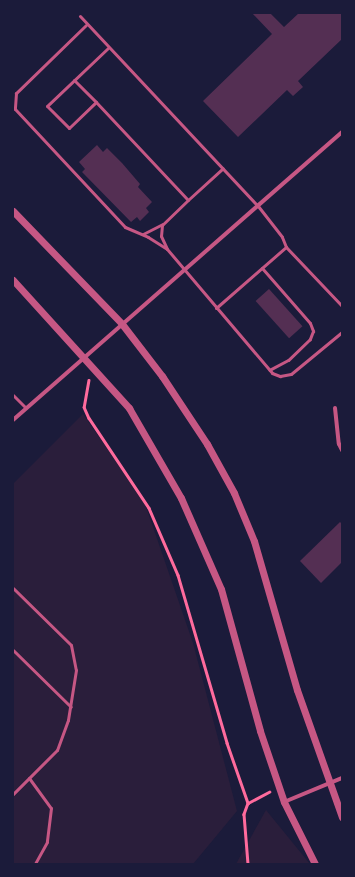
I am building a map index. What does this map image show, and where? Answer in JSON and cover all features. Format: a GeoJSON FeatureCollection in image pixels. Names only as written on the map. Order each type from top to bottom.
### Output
{"type":"FeatureCollection","features":[{"type":"Feature","properties":{"kind":"street"},"geometry":{"type":"LineString","coordinates":[[13,420],[84,356],[342,132]]}},
{"type":"Feature","properties":{"kind":"street"},"geometry":{"type":"LineString","coordinates":[[13,211],[122,324],[162,376],[195,425],[234,493],[254,541],[297,690],[342,817]]}},
{"type":"Feature","properties":{"kind":"street"},"geometry":{"type":"LineString","coordinates":[[13,280],[84,356],[128,408],[154,448],[202,540],[222,590],[260,731],[284,802],[316,864]]}},
{"type":"Feature","properties":{"kind":"street"},"geometry":{"type":"LineString","coordinates":[[335,408],[339,444],[342,450]]}},
{"type":"Feature","properties":{"kind":"street"},"geometry":{"type":"LineString","coordinates":[[284,802],[342,778]]}},
{"type":"Feature","properties":{"kind":"lane"},"geometry":{"type":"LineString","coordinates":[[80,16],[86,25],[258,206],[286,247],[342,306]]}},
{"type":"Feature","properties":{"kind":"lane"},"geometry":{"type":"LineString","coordinates":[[86,25],[16,93],[15,109],[125,227],[143,234],[167,249]]}},
{"type":"Feature","properties":{"kind":"lane"},"geometry":{"type":"LineString","coordinates":[[96,102],[69,128],[47,106],[108,48]]}},
{"type":"Feature","properties":{"kind":"lane"},"geometry":{"type":"LineString","coordinates":[[74,80],[188,200]]}},
{"type":"Feature","properties":{"kind":"lane"},"geometry":{"type":"LineString","coordinates":[[143,234],[164,223],[223,168]]}},
{"type":"Feature","properties":{"kind":"lane"},"geometry":{"type":"LineString","coordinates":[[164,223],[161,236],[167,249],[183,270],[269,370],[280,376],[291,374],[342,332]]}},
{"type":"Feature","properties":{"kind":"lane"},"geometry":{"type":"LineString","coordinates":[[216,308],[286,247]]}},
{"type":"Feature","properties":{"kind":"lane"},"geometry":{"type":"LineString","coordinates":[[262,268],[310,323],[313,331],[310,339],[288,360],[269,370]]}},
{"type":"Feature","properties":{"kind":"lane"},"geometry":{"type":"LineString","coordinates":[[13,395],[26,408]]}},
{"type":"Feature","properties":{"kind":"lane"},"geometry":{"type":"LineString","coordinates":[[13,588],[71,645],[76,670],[70,707],[57,750],[13,794]]}},
{"type":"Feature","properties":{"kind":"lane"},"geometry":{"type":"LineString","coordinates":[[342,624],[342,643]]}},
{"type":"Feature","properties":{"kind":"lane"},"geometry":{"type":"LineString","coordinates":[[13,650],[70,707]]}},
{"type":"Feature","properties":{"kind":"lane"},"geometry":{"type":"LineString","coordinates":[[29,778],[51,808],[47,842],[35,864]]}},
{"type":"Feature","properties":{"kind":"path"},"geometry":{"type":"LineString","coordinates":[[96,370],[88,381],[84,407],[149,508],[178,575],[227,743],[248,803],[244,814],[248,864]]}},
{"type":"Feature","properties":{"kind":"path"},"geometry":{"type":"LineString","coordinates":[[248,803],[279,785]]}},
{"type":"Feature","properties":{"kind":"shaded area"},"geometry":{"type":"Polygon","coordinates":[[[83,414],[144,501],[193,643],[237,811],[193,864],[13,864],[13,484],[83,414]]]}},
{"type":"Feature","properties":{"kind":"shaded area"},"geometry":{"type":"Polygon","coordinates":[[[266,810],[310,864],[236,864],[266,810]]]}},
{"type":"Feature","properties":{"kind":"building"},"geometry":{"type":"Polygon","coordinates":[[[252,13],[270,13],[284,27],[299,13],[342,13],[342,39],[298,81],[303,87],[293,96],[287,90],[238,137],[203,101],[272,34],[252,13]]]}},
{"type":"Feature","properties":{"kind":"building"},"geometry":{"type":"Polygon","coordinates":[[[97,145],[103,152],[107,148],[122,163],[140,184],[138,187],[152,202],[146,208],[149,212],[140,221],[137,217],[131,222],[82,172],[85,169],[79,162],[97,145]]]}},
{"type":"Feature","properties":{"kind":"building"},"geometry":{"type":"Polygon","coordinates":[[[269,289],[302,326],[289,338],[256,301],[269,289]]]}},
{"type":"Feature","properties":{"kind":"building"},"geometry":{"type":"Polygon","coordinates":[[[340,522],[342,524],[342,562],[321,583],[300,561],[340,522]]]}}]}
